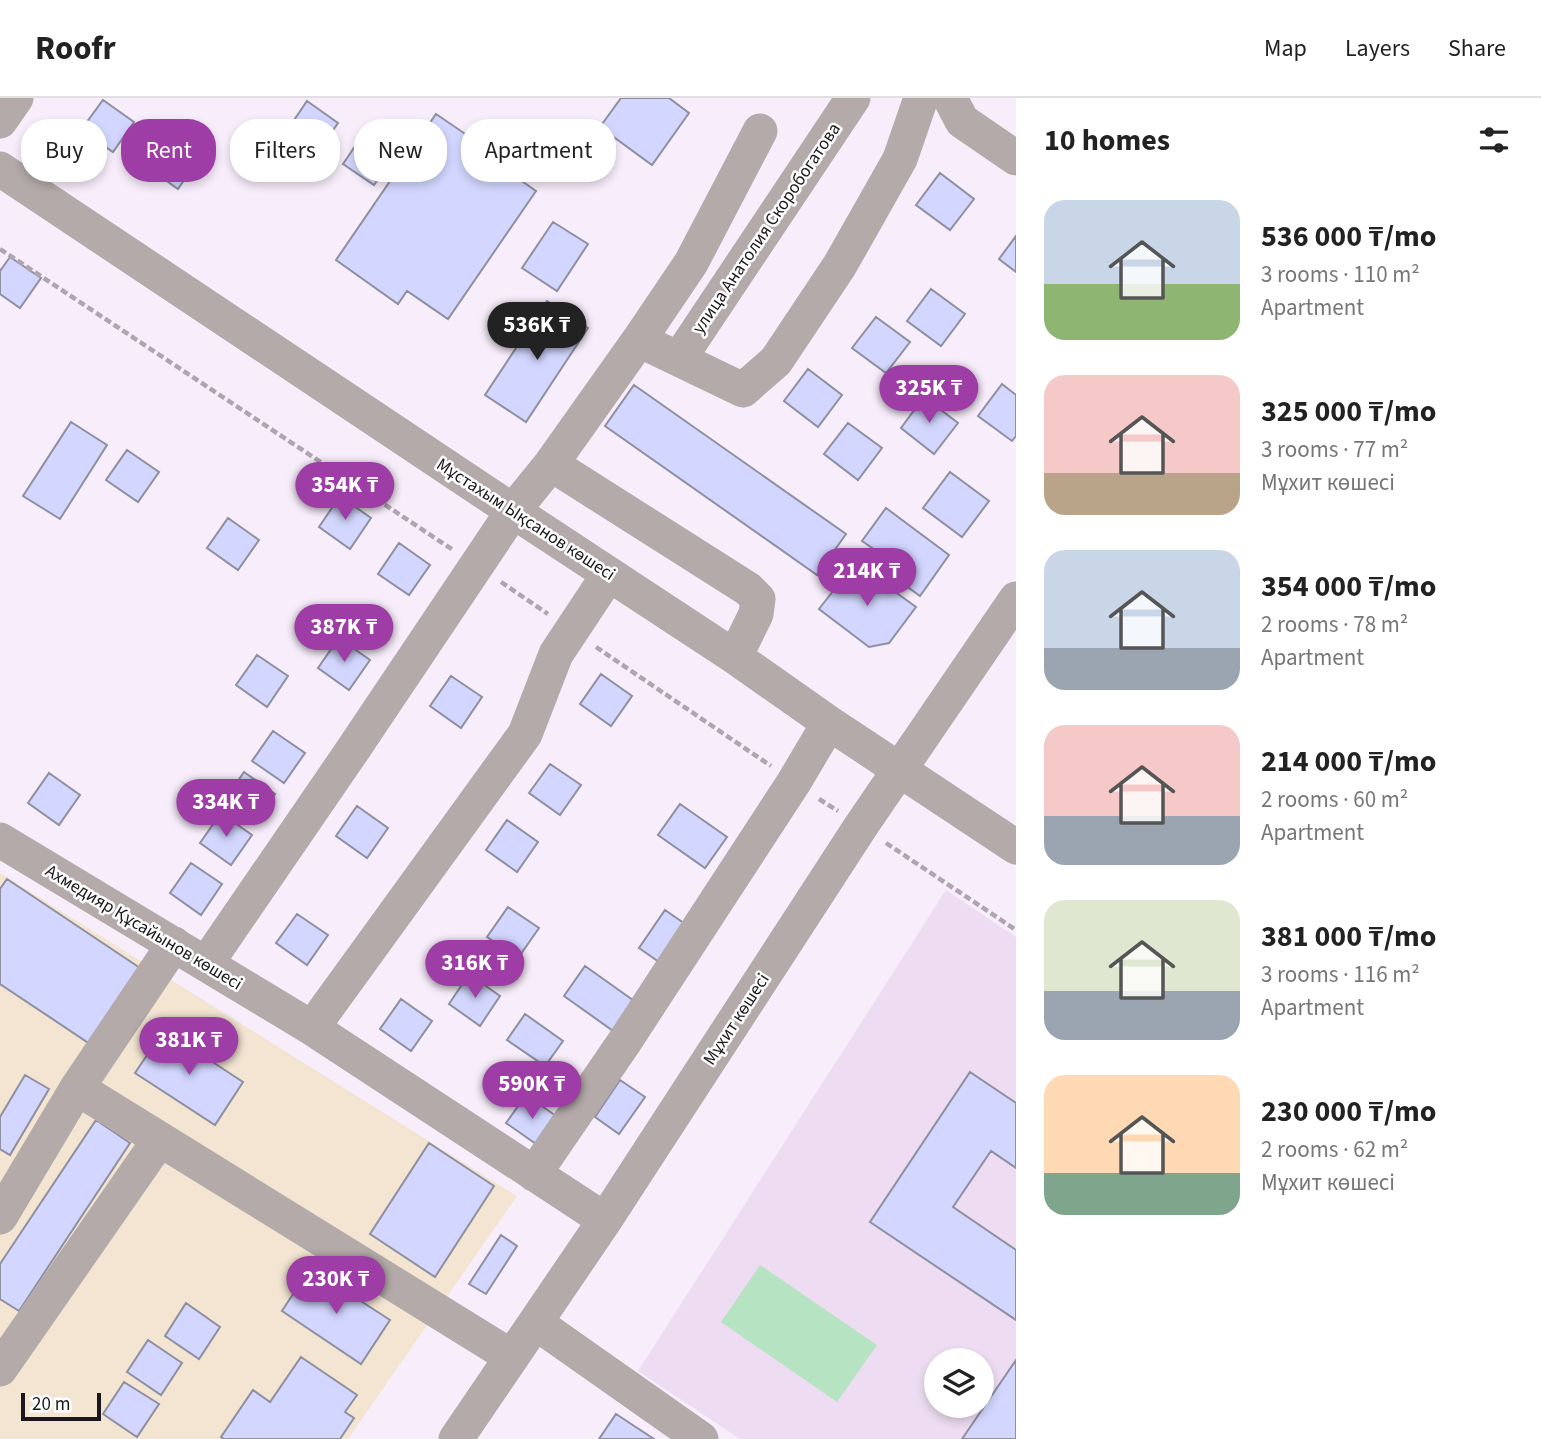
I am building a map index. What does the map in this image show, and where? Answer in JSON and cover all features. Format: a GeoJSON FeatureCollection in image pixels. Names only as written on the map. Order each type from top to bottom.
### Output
{"type":"FeatureCollection","features":[{"type":"Feature","properties":{"kind":"street"},"geometry":{"type":"LineString","coordinates":[[0,121],[16,98]]}},
{"type":"Feature","properties":{"kind":"street","name":"улица Анатолия Скоробогатова"},"geometry":{"type":"LineString","coordinates":[[679,359],[853,98]]}},
{"type":"Feature","properties":{"kind":"street"},"geometry":{"type":"LineString","coordinates":[[639,340],[743,390],[776,360],[840,265],[900,159],[921,98]]}},
{"type":"Feature","properties":{"kind":"street"},"geometry":{"type":"LineString","coordinates":[[950,98],[962,121],[1016,158]]}},
{"type":"Feature","properties":{"kind":"street"},"geometry":{"type":"LineString","coordinates":[[206,964],[513,511],[551,464],[691,262],[760,131]]}},
{"type":"Feature","properties":{"kind":"street","name":"Мұстахым Ықсанов көшесі"},"geometry":{"type":"LineString","coordinates":[[0,169],[1016,847]]}},
{"type":"Feature","properties":{"kind":"street"},"geometry":{"type":"LineString","coordinates":[[551,464],[748,589],[758,599],[757,614],[735,657]]}},
{"type":"Feature","properties":{"kind":"street"},"geometry":{"type":"LineString","coordinates":[[312,1028],[525,734],[556,654],[609,575]]}},
{"type":"Feature","properties":{"kind":"street","name":"Мұхит көшесі"},"geometry":{"type":"LineString","coordinates":[[456,1439],[605,1220],[861,826],[1016,599]]}},
{"type":"Feature","properties":{"kind":"street"},"geometry":{"type":"LineString","coordinates":[[534,1174],[625,1041],[794,782],[829,723]]}},
{"type":"Feature","properties":{"kind":"street","name":"Ахмедияр Құсайынов көшесі"},"geometry":{"type":"LineString","coordinates":[[0,840],[312,1028],[605,1220]]}},
{"type":"Feature","properties":{"kind":"street"},"geometry":{"type":"LineString","coordinates":[[0,1217],[77,1087],[174,944]]}},
{"type":"Feature","properties":{"kind":"street"},"geometry":{"type":"LineString","coordinates":[[77,1087],[513,1357]]}},
{"type":"Feature","properties":{"kind":"street"},"geometry":{"type":"LineString","coordinates":[[0,1369],[160,1139]]}},
{"type":"Feature","properties":{"kind":"street"},"geometry":{"type":"LineString","coordinates":[[536,1323],[701,1439]]}},
{"type":"Feature","properties":{"kind":"path"},"geometry":{"type":"LineString","coordinates":[[0,249],[1016,930]]}},
{"type":"Feature","properties":{"kind":"shaded area"},"geometry":{"type":"Polygon","coordinates":[[[0,873],[517,1196],[348,1439],[0,1439],[0,873]]]}},
{"type":"Feature","properties":{"kind":"shaded area"},"geometry":{"type":"Polygon","coordinates":[[[946,890],[1016,937],[1016,1439],[740,1439],[638,1371],[946,890]]]}},
{"type":"Feature","properties":{"kind":"green space"},"geometry":{"type":"Polygon","coordinates":[[[760,1265],[877,1345],[837,1402],[721,1322],[760,1265]]]}},
{"type":"Feature","properties":{"kind":"building"},"geometry":{"type":"Polygon","coordinates":[[[621,98],[669,98],[689,113],[652,165],[616,139],[616,119],[606,119],[621,98]]]}},
{"type":"Feature","properties":{"kind":"building"},"geometry":{"type":"Polygon","coordinates":[[[103,100],[130,119],[121,119],[121,141],[113,152],[107,148],[107,119],[89,119],[103,100]]]}},
{"type":"Feature","properties":{"kind":"building"},"geometry":{"type":"Polygon","coordinates":[[[307,101],[332,119],[295,119],[307,101]]]}},
{"type":"Feature","properties":{"kind":"building"},"geometry":{"type":"Polygon","coordinates":[[[447,122],[461,131],[461,182],[523,182],[536,191],[448,319],[407,291],[398,304],[336,260],[389,182],[447,182],[447,122]]]}},
{"type":"Feature","properties":{"kind":"building"},"geometry":{"type":"Polygon","coordinates":[[[354,148],[354,171],[343,164],[354,148]]]}},
{"type":"Feature","properties":{"kind":"building"},"geometry":{"type":"Polygon","coordinates":[[[940,173],[974,199],[950,230],[916,205],[940,173]]]}},
{"type":"Feature","properties":{"kind":"building"},"geometry":{"type":"Polygon","coordinates":[[[168,182],[183,182],[178,189],[168,182]]]}},
{"type":"Feature","properties":{"kind":"building"},"geometry":{"type":"Polygon","coordinates":[[[553,222],[588,244],[557,291],[522,268],[553,222]]]}},
{"type":"Feature","properties":{"kind":"building"},"geometry":{"type":"Polygon","coordinates":[[[1016,236],[1016,272],[999,259],[1016,236]]]}},
{"type":"Feature","properties":{"kind":"building"},"geometry":{"type":"Polygon","coordinates":[[[10,257],[41,278],[20,308],[0,294],[0,271],[10,257]]]}},
{"type":"Feature","properties":{"kind":"building"},"geometry":{"type":"Polygon","coordinates":[[[931,289],[965,314],[941,346],[907,321],[931,289]]]}},
{"type":"Feature","properties":{"kind":"building"},"geometry":{"type":"Polygon","coordinates":[[[547,301],[588,328],[526,422],[485,395],[547,301]]]}},
{"type":"Feature","properties":{"kind":"building"},"geometry":{"type":"Polygon","coordinates":[[[876,317],[910,342],[886,373],[852,348],[876,317]]]}},
{"type":"Feature","properties":{"kind":"building"},"geometry":{"type":"Polygon","coordinates":[[[808,369],[842,395],[818,427],[784,401],[808,369]]]}},
{"type":"Feature","properties":{"kind":"building"},"geometry":{"type":"Polygon","coordinates":[[[1002,384],[1016,395],[1016,436],[1012,441],[978,416],[1002,384]]]}},
{"type":"Feature","properties":{"kind":"building"},"geometry":{"type":"Polygon","coordinates":[[[634,385],[846,534],[817,575],[605,426],[634,385]]]}},
{"type":"Feature","properties":{"kind":"building"},"geometry":{"type":"Polygon","coordinates":[[[924,397],[958,423],[934,454],[901,428],[924,397]]]}},
{"type":"Feature","properties":{"kind":"building"},"geometry":{"type":"Polygon","coordinates":[[[71,422],[107,445],[60,519],[23,496],[71,422]]]}},
{"type":"Feature","properties":{"kind":"building"},"geometry":{"type":"Polygon","coordinates":[[[848,423],[882,448],[858,480],[824,454],[848,423]]]}},
{"type":"Feature","properties":{"kind":"building"},"geometry":{"type":"Polygon","coordinates":[[[127,450],[159,472],[138,502],[106,480],[127,450]]]}},
{"type":"Feature","properties":{"kind":"building"},"geometry":{"type":"Polygon","coordinates":[[[950,472],[989,501],[962,537],[923,508],[950,472]]]}},
{"type":"Feature","properties":{"kind":"building"},"geometry":{"type":"Polygon","coordinates":[[[340,496],[371,518],[350,549],[319,527],[340,496]]]}},
{"type":"Feature","properties":{"kind":"building"},"geometry":{"type":"Polygon","coordinates":[[[886,508],[949,555],[920,596],[869,559],[875,550],[862,541],[886,508]]]}},
{"type":"Feature","properties":{"kind":"building"},"geometry":{"type":"Polygon","coordinates":[[[228,518],[259,540],[238,570],[207,548],[228,518]]]}},
{"type":"Feature","properties":{"kind":"building"},"geometry":{"type":"Polygon","coordinates":[[[399,543],[430,565],[409,595],[378,574],[399,543]]]}},
{"type":"Feature","properties":{"kind":"building"},"geometry":{"type":"Polygon","coordinates":[[[855,563],[916,607],[889,643],[869,647],[819,609],[855,563]]]}},
{"type":"Feature","properties":{"kind":"building"},"geometry":{"type":"Polygon","coordinates":[[[339,638],[370,660],[349,690],[318,668],[339,638]]]}},
{"type":"Feature","properties":{"kind":"building"},"geometry":{"type":"Polygon","coordinates":[[[257,655],[288,676],[267,707],[236,685],[257,655]]]}},
{"type":"Feature","properties":{"kind":"building"},"geometry":{"type":"Polygon","coordinates":[[[601,674],[632,696],[611,726],[580,704],[601,674]]]}},
{"type":"Feature","properties":{"kind":"building"},"geometry":{"type":"Polygon","coordinates":[[[451,676],[482,697],[461,728],[430,706],[451,676]]]}},
{"type":"Feature","properties":{"kind":"building"},"geometry":{"type":"Polygon","coordinates":[[[273,731],[305,753],[284,783],[252,761],[273,731]]]}},
{"type":"Feature","properties":{"kind":"building"},"geometry":{"type":"Polygon","coordinates":[[[550,764],[581,785],[560,815],[529,793],[550,764]]]}},
{"type":"Feature","properties":{"kind":"building"},"geometry":{"type":"Polygon","coordinates":[[[244,772],[275,794],[254,824],[223,803],[244,772]]]}},
{"type":"Feature","properties":{"kind":"building"},"geometry":{"type":"Polygon","coordinates":[[[49,773],[80,795],[59,825],[28,803],[49,773]]]}},
{"type":"Feature","properties":{"kind":"building"},"geometry":{"type":"Polygon","coordinates":[[[680,804],[727,837],[705,868],[658,835],[680,804]]]}},
{"type":"Feature","properties":{"kind":"building"},"geometry":{"type":"Polygon","coordinates":[[[357,806],[388,828],[367,858],[336,836],[357,806]]]}},
{"type":"Feature","properties":{"kind":"building"},"geometry":{"type":"Polygon","coordinates":[[[221,813],[252,835],[231,865],[200,843],[221,813]]]}},
{"type":"Feature","properties":{"kind":"building"},"geometry":{"type":"Polygon","coordinates":[[[507,820],[538,842],[517,872],[486,850],[507,820]]]}},
{"type":"Feature","properties":{"kind":"building"},"geometry":{"type":"Polygon","coordinates":[[[191,863],[222,884],[201,915],[170,893],[191,863]]]}},
{"type":"Feature","properties":{"kind":"building"},"geometry":{"type":"Polygon","coordinates":[[[7,879],[140,968],[90,1044],[0,984],[0,889],[7,879]]]}},
{"type":"Feature","properties":{"kind":"building"},"geometry":{"type":"Polygon","coordinates":[[[508,907],[539,928],[518,958],[487,937],[508,907]]]}},
{"type":"Feature","properties":{"kind":"building"},"geometry":{"type":"Polygon","coordinates":[[[665,910],[688,926],[662,964],[639,948],[665,910]]]}},
{"type":"Feature","properties":{"kind":"building"},"geometry":{"type":"Polygon","coordinates":[[[297,914],[328,935],[307,965],[276,943],[297,914]]]}},
{"type":"Feature","properties":{"kind":"building"},"geometry":{"type":"Polygon","coordinates":[[[585,966],[637,1003],[616,1033],[564,996],[585,966]]]}},
{"type":"Feature","properties":{"kind":"building"},"geometry":{"type":"Polygon","coordinates":[[[469,974],[500,996],[480,1026],[449,1004],[469,974]]]}},
{"type":"Feature","properties":{"kind":"building"},"geometry":{"type":"Polygon","coordinates":[[[401,999],[432,1021],[411,1051],[380,1029],[401,999]]]}},
{"type":"Feature","properties":{"kind":"building"},"geometry":{"type":"Polygon","coordinates":[[[525,1014],[563,1041],[545,1066],[507,1040],[525,1014]]]}},
{"type":"Feature","properties":{"kind":"building"},"geometry":{"type":"Polygon","coordinates":[[[164,1030],[243,1082],[215,1125],[135,1073],[164,1030]]]}},
{"type":"Feature","properties":{"kind":"building"},"geometry":{"type":"Polygon","coordinates":[[[970,1072],[1016,1103],[1016,1168],[991,1151],[953,1207],[1016,1250],[1016,1320],[870,1222],[970,1072]]]}},
{"type":"Feature","properties":{"kind":"building"},"geometry":{"type":"Polygon","coordinates":[[[25,1075],[49,1089],[10,1155],[0,1149],[0,1117],[25,1075]]]}},
{"type":"Feature","properties":{"kind":"building"},"geometry":{"type":"Polygon","coordinates":[[[620,1080],[645,1097],[619,1134],[595,1117],[620,1080]]]}},
{"type":"Feature","properties":{"kind":"building"},"geometry":{"type":"Polygon","coordinates":[[[526,1095],[559,1118],[539,1146],[506,1123],[526,1095]]]}},
{"type":"Feature","properties":{"kind":"building"},"geometry":{"type":"Polygon","coordinates":[[[96,1120],[130,1143],[19,1311],[0,1299],[0,1264],[96,1120]]]}},
{"type":"Feature","properties":{"kind":"building"},"geometry":{"type":"Polygon","coordinates":[[[429,1143],[494,1186],[435,1277],[370,1234],[429,1143]]]}},
{"type":"Feature","properties":{"kind":"building"},"geometry":{"type":"Polygon","coordinates":[[[501,1235],[517,1246],[486,1294],[469,1284],[501,1235]]]}},
{"type":"Feature","properties":{"kind":"building"},"geometry":{"type":"Polygon","coordinates":[[[310,1268],[390,1320],[361,1364],[282,1311],[310,1268]]]}},
{"type":"Feature","properties":{"kind":"building"},"geometry":{"type":"Polygon","coordinates":[[[186,1303],[220,1327],[199,1359],[165,1336],[186,1303]]]}},
{"type":"Feature","properties":{"kind":"building"},"geometry":{"type":"Polygon","coordinates":[[[148,1340],[182,1363],[161,1395],[127,1372],[148,1340]]]}},
{"type":"Feature","properties":{"kind":"building"},"geometry":{"type":"Polygon","coordinates":[[[301,1357],[357,1395],[345,1412],[354,1418],[340,1439],[221,1437],[253,1390],[270,1402],[301,1357]]]}},
{"type":"Feature","properties":{"kind":"building"},"geometry":{"type":"Polygon","coordinates":[[[1016,1360],[1016,1439],[962,1439],[976,1418],[994,1418],[994,1392],[1016,1360]]]}},
{"type":"Feature","properties":{"kind":"building"},"geometry":{"type":"Polygon","coordinates":[[[124,1382],[159,1404],[137,1437],[103,1414],[124,1382]]]}},
{"type":"Feature","properties":{"kind":"building"},"geometry":{"type":"Polygon","coordinates":[[[616,1414],[654,1439],[599,1439],[616,1414]]]}}]}
